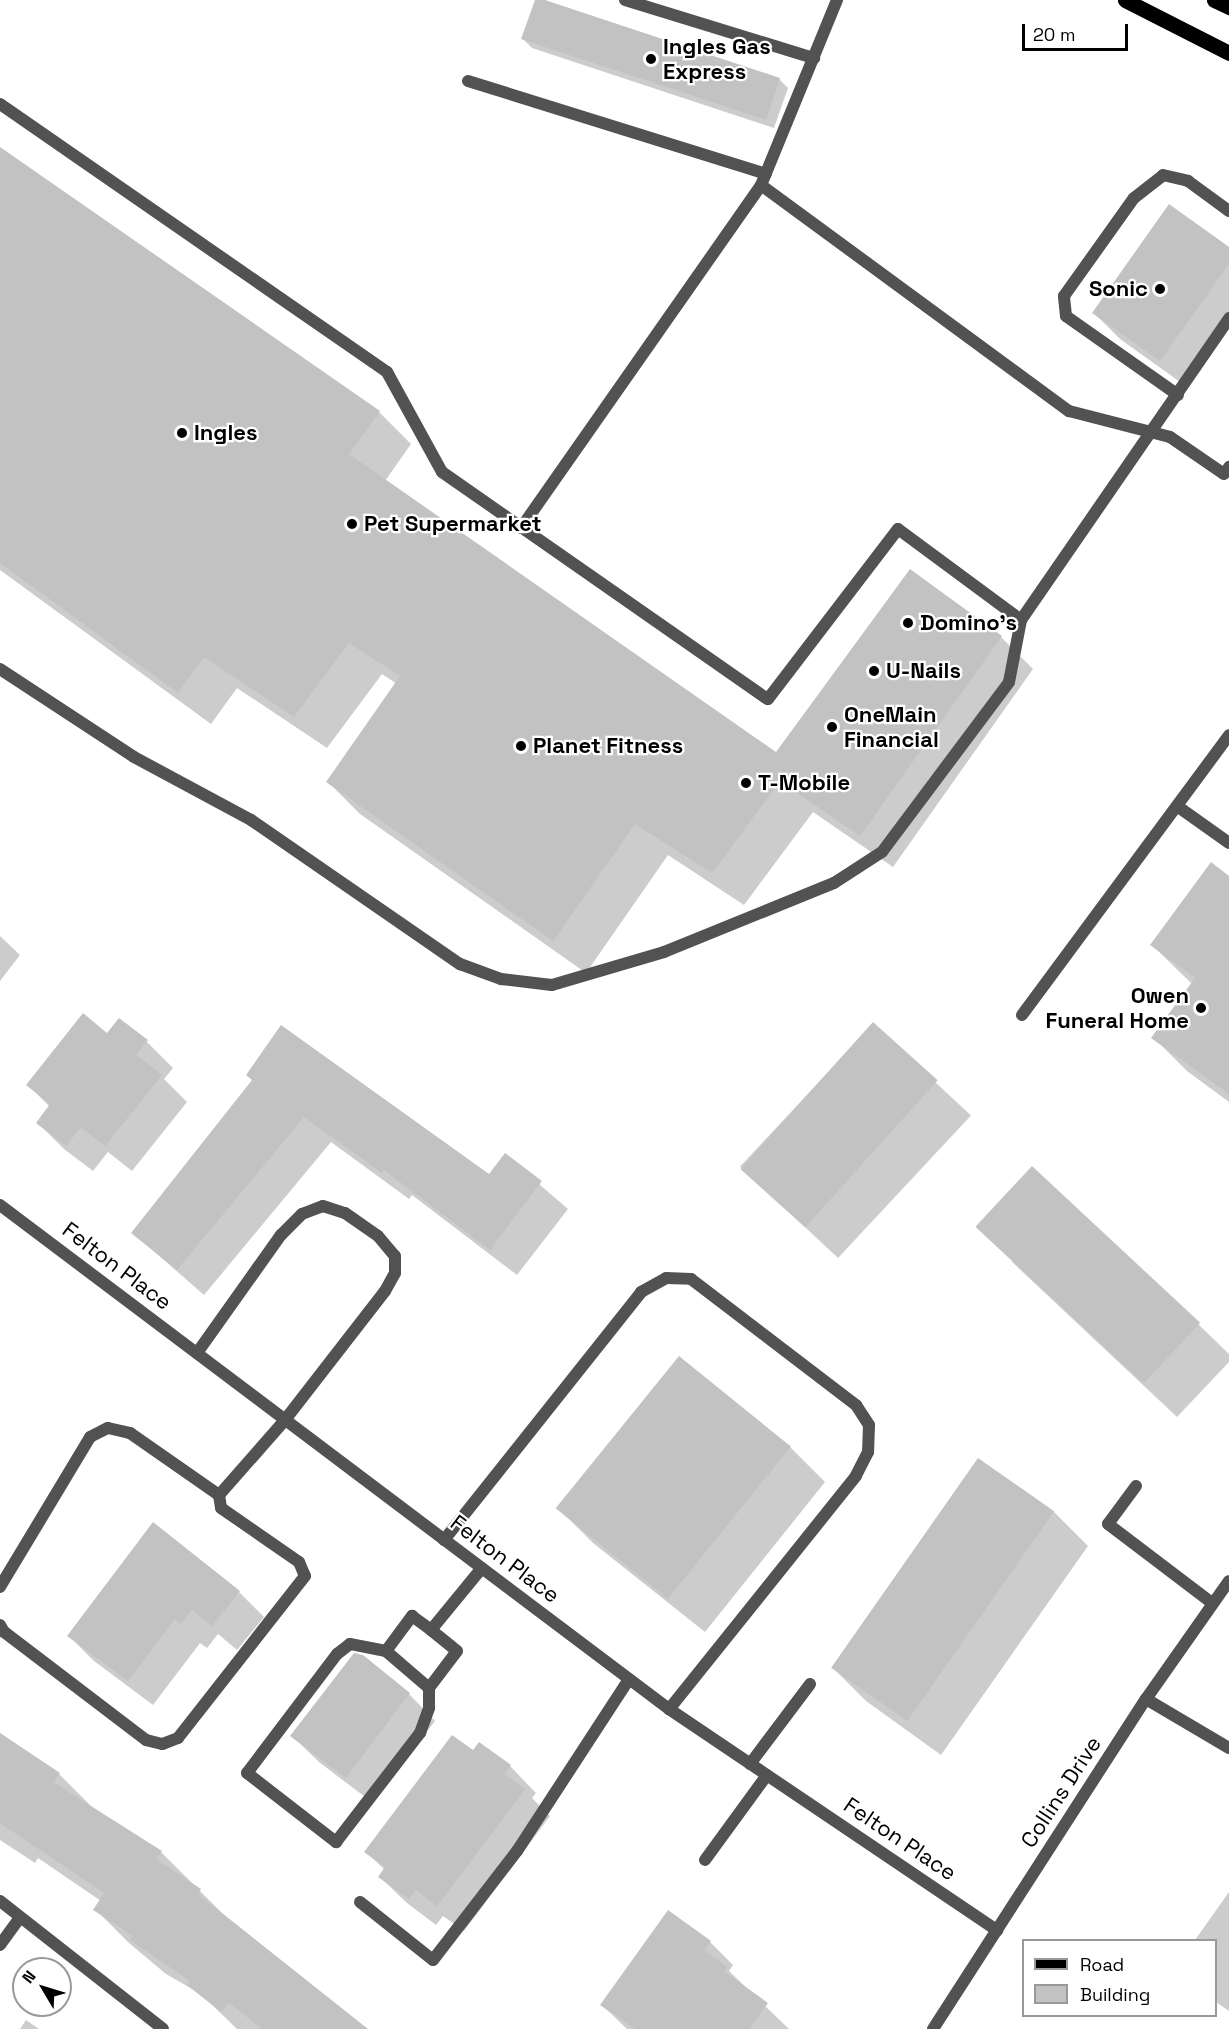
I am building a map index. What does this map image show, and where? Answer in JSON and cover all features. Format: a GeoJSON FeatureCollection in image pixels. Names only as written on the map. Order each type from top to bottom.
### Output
{"type":"FeatureCollection","features":[{"type":"Feature","properties":{"kind":"main road"},"geometry":{"type":"LineString","coordinates":[[1125,0],[1229,53]]}},
{"type":"Feature","properties":{"kind":"main road"},"geometry":{"type":"LineString","coordinates":[[1214,0],[1229,7]]}},
{"type":"Feature","properties":{"kind":"street"},"geometry":{"type":"LineString","coordinates":[[625,0],[813,58]]}},
{"type":"Feature","properties":{"kind":"street"},"geometry":{"type":"LineString","coordinates":[[521,528],[764,179],[837,0]]}},
{"type":"Feature","properties":{"kind":"street"},"geometry":{"type":"LineString","coordinates":[[468,81],[764,179],[1069,411],[1170,437],[1227,473]]}},
{"type":"Feature","properties":{"kind":"street"},"geometry":{"type":"LineString","coordinates":[[0,104],[387,372],[442,472],[768,699],[898,529],[1021,620]]}},
{"type":"Feature","properties":{"kind":"street"},"geometry":{"type":"LineString","coordinates":[[1178,394],[1066,316],[1064,296],[1134,198],[1163,175],[1188,181],[1229,211]]}},
{"type":"Feature","properties":{"kind":"street"},"geometry":{"type":"LineString","coordinates":[[0,669],[134,757],[250,820],[460,964],[501,979],[552,985],[664,952],[834,883],[882,852],[1009,682],[1021,620],[1229,318]]}},
{"type":"Feature","properties":{"kind":"street"},"geometry":{"type":"LineString","coordinates":[[1022,1015],[1229,735]]}},
{"type":"Feature","properties":{"kind":"street"},"geometry":{"type":"LineString","coordinates":[[1178,806],[1229,843]]}},
{"type":"Feature","properties":{"kind":"street","name":"Felton Place"},"geometry":{"type":"LineString","coordinates":[[0,1205],[669,1709],[997,1930]]}},
{"type":"Feature","properties":{"kind":"street"},"geometry":{"type":"LineString","coordinates":[[198,1353],[281,1235],[302,1214],[323,1206],[345,1213],[378,1236],[395,1256],[394,1273],[385,1291],[285,1420],[219,1495]]}},
{"type":"Feature","properties":{"kind":"street"},"geometry":{"type":"LineString","coordinates":[[444,1540],[641,1292],[666,1278],[691,1279],[856,1405],[869,1425],[868,1452],[856,1476],[669,1709]]}},
{"type":"Feature","properties":{"kind":"street"},"geometry":{"type":"LineString","coordinates":[[0,1587],[90,1437],[108,1428],[130,1433],[219,1495],[221,1508],[299,1562],[305,1576],[178,1738],[162,1744],[146,1740],[4,1632],[0,1625]]}},
{"type":"Feature","properties":{"kind":"street"},"geometry":{"type":"LineString","coordinates":[[1136,1486],[1108,1524],[1212,1602]]}},
{"type":"Feature","properties":{"kind":"street"},"geometry":{"type":"LineString","coordinates":[[431,1630],[482,1568]]}},
{"type":"Feature","properties":{"kind":"street","name":"Collins Drive"},"geometry":{"type":"LineString","coordinates":[[933,2029],[1146,1699],[1212,1602],[1229,1581]]}},
{"type":"Feature","properties":{"kind":"street"},"geometry":{"type":"LineString","coordinates":[[386,1651],[412,1616],[457,1651],[429,1688],[429,1708],[420,1733],[336,1842],[247,1773],[337,1653],[350,1644],[386,1651],[429,1688]]}},
{"type":"Feature","properties":{"kind":"street"},"geometry":{"type":"LineString","coordinates":[[360,1902],[433,1960],[517,1851],[629,1679]]}},
{"type":"Feature","properties":{"kind":"street"},"geometry":{"type":"LineString","coordinates":[[750,1764],[810,1684]]}},
{"type":"Feature","properties":{"kind":"street"},"geometry":{"type":"LineString","coordinates":[[1146,1699],[1229,1748]]}},
{"type":"Feature","properties":{"kind":"street"},"geometry":{"type":"LineString","coordinates":[[705,1860],[767,1775]]}},
{"type":"Feature","properties":{"kind":"street"},"geometry":{"type":"LineString","coordinates":[[0,1901],[163,2029]]}},
{"type":"Feature","properties":{"kind":"street"},"geometry":{"type":"LineString","coordinates":[[0,1945],[20,1917]]}},
{"type":"Feature","properties":{"kind":"building","name":"Ingles Gas Express"},"geometry":{"type":"Polygon","coordinates":[[[535,0],[545,0],[780,78],[766,120],[521,39],[535,0]]]}},
{"type":"Feature","properties":{"kind":"building"},"geometry":{"type":"Polygon","coordinates":[[[0,147],[380,411],[349,454],[776,752],[910,569],[1002,636],[860,836],[780,781],[712,873],[635,824],[553,941],[326,782],[400,676],[349,643],[294,717],[204,657],[178,693],[0,563],[0,147]]]}},
{"type":"Feature","properties":{"kind":"building","name":"Sonic"},"geometry":{"type":"Polygon","coordinates":[[[1169,204],[1229,247],[1229,264],[1160,361],[1092,313],[1169,204]]]}},
{"type":"Feature","properties":{"kind":"building","name":"Owen Funeral Home"},"geometry":{"type":"Polygon","coordinates":[[[1211,862],[1229,876],[1229,1094],[1151,1038],[1195,978],[1150,945],[1211,862]]]}},
{"type":"Feature","properties":{"kind":"building"},"geometry":{"type":"Polygon","coordinates":[[[83,1013],[107,1033],[119,1018],[148,1040],[136,1055],[162,1075],[105,1146],[81,1127],[66,1146],[36,1123],[50,1104],[26,1085],[83,1013]]]}},
{"type":"Feature","properties":{"kind":"building"},"geometry":{"type":"Polygon","coordinates":[[[873,1022],[938,1080],[805,1227],[741,1169],[873,1022]]]}},
{"type":"Feature","properties":{"kind":"building"},"geometry":{"type":"Polygon","coordinates":[[[281,1025],[489,1174],[505,1153],[542,1181],[490,1250],[384,1170],[382,1173],[304,1117],[177,1270],[131,1233],[252,1080],[246,1075],[281,1025]]]}},
{"type":"Feature","properties":{"kind":"building"},"geometry":{"type":"Polygon","coordinates":[[[1032,1166],[1200,1323],[1144,1384],[975,1227],[1032,1166]]]}},
{"type":"Feature","properties":{"kind":"building"},"geometry":{"type":"Polygon","coordinates":[[[679,1356],[791,1447],[668,1599],[556,1508],[679,1356]]]}},
{"type":"Feature","properties":{"kind":"building"},"geometry":{"type":"Polygon","coordinates":[[[978,1458],[1054,1511],[907,1721],[831,1668],[978,1458]]]}},
{"type":"Feature","properties":{"kind":"building"},"geometry":{"type":"Polygon","coordinates":[[[153,1522],[240,1591],[212,1626],[192,1610],[181,1624],[175,1619],[128,1681],[67,1636],[153,1522]]]}},
{"type":"Feature","properties":{"kind":"building"},"geometry":{"type":"Polygon","coordinates":[[[354,1653],[363,1655],[410,1693],[346,1778],[290,1736],[354,1653]]]}},
{"type":"Feature","properties":{"kind":"building"},"geometry":{"type":"Polygon","coordinates":[[[0,1733],[60,1773],[53,1782],[162,1851],[156,1859],[201,1889],[198,1894],[368,2029],[262,2029],[229,2003],[221,2012],[187,1985],[190,1981],[130,1940],[133,1936],[93,1910],[104,1893],[0,1823],[0,1733]]]}},
{"type":"Feature","properties":{"kind":"building"},"geometry":{"type":"Polygon","coordinates":[[[452,1735],[473,1750],[479,1742],[511,1765],[504,1774],[525,1789],[437,1906],[416,1890],[409,1899],[378,1877],[385,1867],[364,1852],[452,1735]]]}},
{"type":"Feature","properties":{"kind":"building"},"geometry":{"type":"Polygon","coordinates":[[[668,1910],[711,1941],[704,1950],[727,1967],[725,1972],[768,2003],[749,2029],[635,2029],[600,2005],[668,1910]]]}},
{"type":"Feature","properties":{"kind":"place","name":"Ingles Gas Express"},"geometry":{"type":"Point","coordinates":[651,59]}},
{"type":"Feature","properties":{"kind":"place","name":"Sonic"},"geometry":{"type":"Point","coordinates":[1160,289]}},
{"type":"Feature","properties":{"kind":"place","name":"Ingles"},"geometry":{"type":"Point","coordinates":[182,433]}},
{"type":"Feature","properties":{"kind":"place","name":"Pet Supermarket"},"geometry":{"type":"Point","coordinates":[352,524]}},
{"type":"Feature","properties":{"kind":"place","name":"Domino's"},"geometry":{"type":"Point","coordinates":[908,623]}},
{"type":"Feature","properties":{"kind":"place","name":"U-Nails"},"geometry":{"type":"Point","coordinates":[874,671]}},
{"type":"Feature","properties":{"kind":"place","name":"OneMain Financial"},"geometry":{"type":"Point","coordinates":[832,727]}},
{"type":"Feature","properties":{"kind":"place","name":"Planet Fitness"},"geometry":{"type":"Point","coordinates":[521,746]}},
{"type":"Feature","properties":{"kind":"place","name":"T-Mobile"},"geometry":{"type":"Point","coordinates":[746,783]}},
{"type":"Feature","properties":{"kind":"place","name":"Owen Funeral Home"},"geometry":{"type":"Point","coordinates":[1201,1008]}}]}
